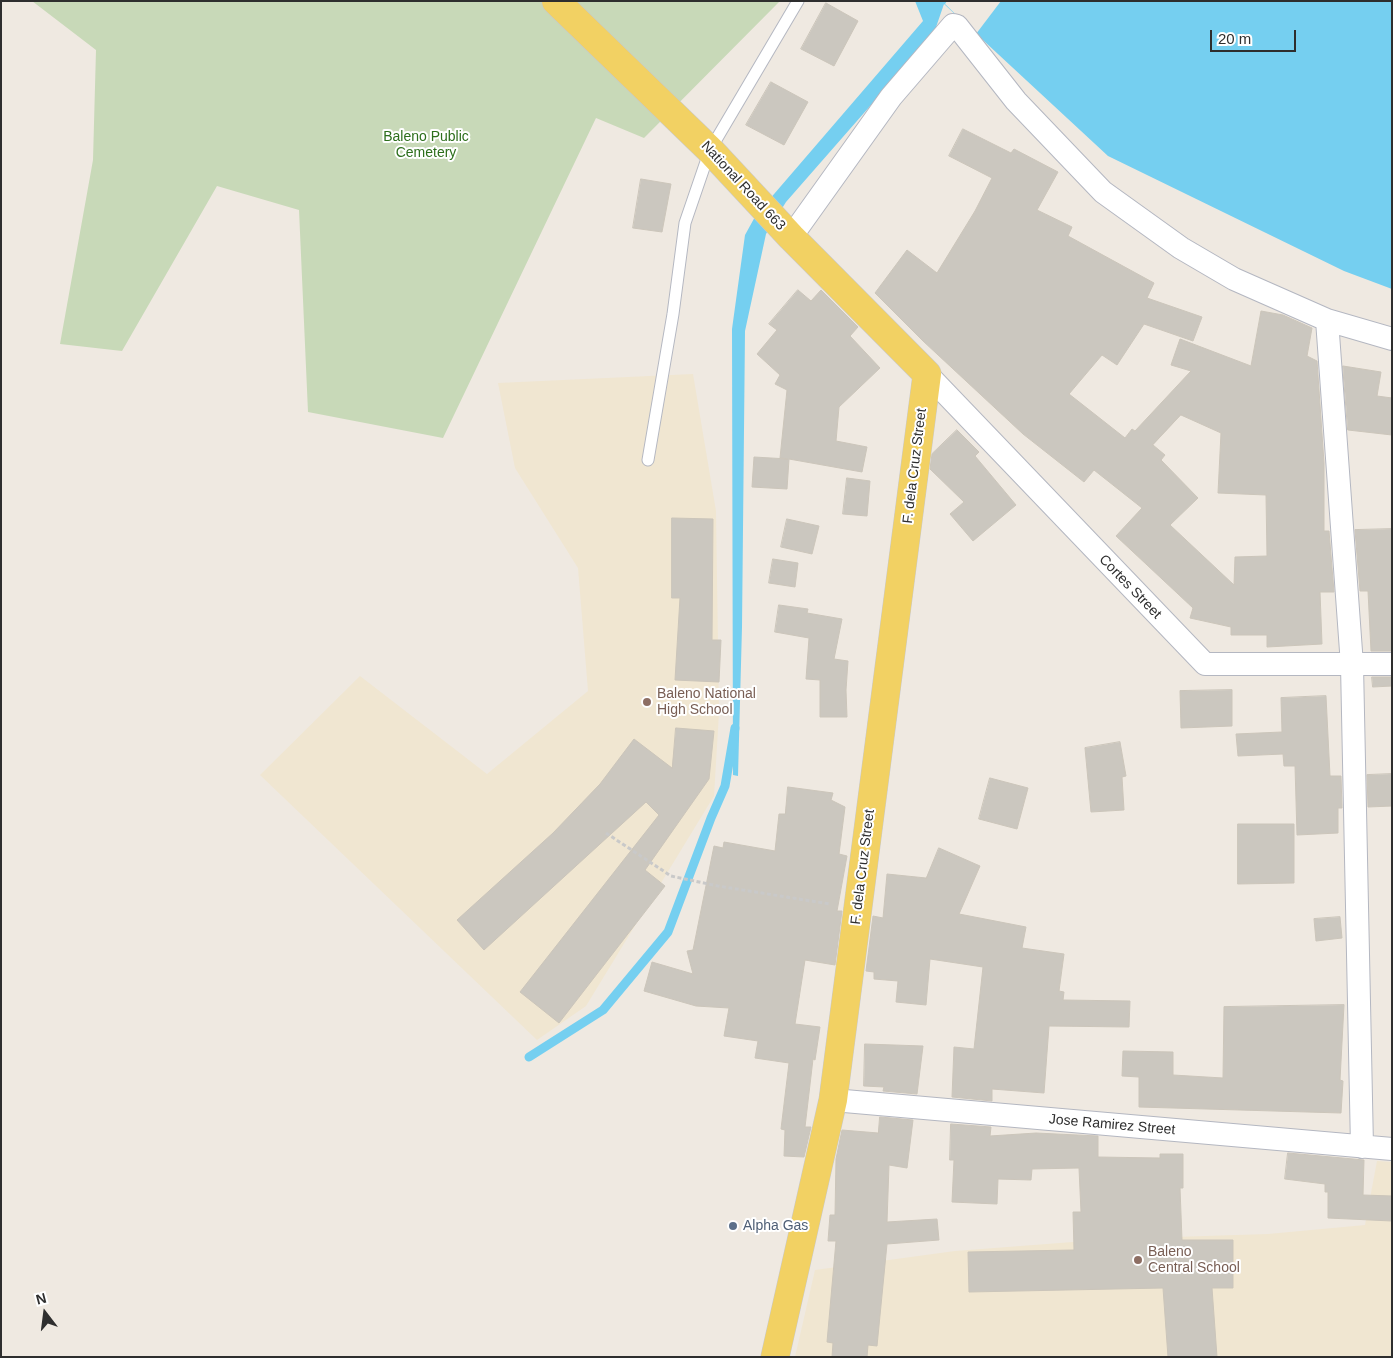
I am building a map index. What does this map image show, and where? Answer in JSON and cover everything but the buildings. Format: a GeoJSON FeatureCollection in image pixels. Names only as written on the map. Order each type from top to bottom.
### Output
{"type":"FeatureCollection","features":[{"type":"Feature","properties":{"kind":"main road","name":"National Road 663"},"geometry":{"type":"LineString","coordinates":[[556,1],[710,150],[786,232],[927,374]]}},
{"type":"Feature","properties":{"kind":"main road","name":"F. dela Cruz Street"},"geometry":{"type":"LineString","coordinates":[[775,1357],[832,1100],[927,374]]}},
{"type":"Feature","properties":{"kind":"street"},"geometry":{"type":"LineString","coordinates":[[786,232],[891,97],[953,26],[957,26],[1016,101],[1103,192],[1181,248],[1234,279],[1327,320],[1392,339]]}},
{"type":"Feature","properties":{"kind":"street"},"geometry":{"type":"LineString","coordinates":[[1327,320],[1352,664],[1362,1147]]}},
{"type":"Feature","properties":{"kind":"street","name":"Cortes Street"},"geometry":{"type":"LineString","coordinates":[[927,374],[1204,664],[1392,664]]}},
{"type":"Feature","properties":{"kind":"street","name":"Jose Ramirez Street"},"geometry":{"type":"LineString","coordinates":[[832,1100],[1392,1149]]}},
{"type":"Feature","properties":{"kind":"lane"},"geometry":{"type":"LineString","coordinates":[[648,460],[673,314],[685,223],[710,150],[798,1]]}},
{"type":"Feature","properties":{"kind":"path"},"geometry":{"type":"LineString","coordinates":[[606,833],[671,876],[857,908]]}},
{"type":"Feature","properties":{"kind":"shaded area","name":"Baleno National High School"},"geometry":{"type":"Polygon","coordinates":[[[693,374],[716,511],[719,713],[714,796],[586,1006],[537,1040],[260,775],[360,676],[487,774],[588,691],[578,568],[515,468],[498,383],[693,374]]]}},
{"type":"Feature","properties":{"kind":"shaded area","name":"Baleno Central School"},"geometry":{"type":"Polygon","coordinates":[[[1377,1161],[1392,1162],[1392,1357],[795,1357],[815,1270],[955,1251],[1112,1239],[1268,1234],[1365,1225],[1377,1161]]]}},
{"type":"Feature","properties":{"kind":"green space","name":"Baleno Public Cemetery"},"geometry":{"type":"Polygon","coordinates":[[[32,1],[780,1],[644,138],[596,118],[443,438],[308,412],[299,210],[217,186],[122,351],[60,344],[93,160],[96,50],[32,1]]]}},
{"type":"Feature","properties":{"kind":"water"},"geometry":{"type":"Polygon","coordinates":[[[915,1],[1392,1],[1392,289],[1344,271],[1108,156],[944,4],[934,33],[786,202],[766,234],[745,331],[742,627],[738,776],[733,775],[732,329],[745,235],[756,215],[923,21],[915,1]]]}},
{"type":"Feature","properties":{"kind":"pier"},"geometry":{"type":"Polygon","coordinates":[[[947,1],[1001,1],[976,34],[945,4],[947,1]]]}},
{"type":"Feature","properties":{"kind":"waterway"},"geometry":{"type":"LineString","coordinates":[[529,1057],[603,1010],[668,932],[725,786],[735,728]]}},
{"type":"Feature","properties":{"kind":"place","name":"Baleno National High School"},"geometry":{"type":"Point","coordinates":[647,702]}},
{"type":"Feature","properties":{"kind":"place","name":"Alpha Gas"},"geometry":{"type":"Point","coordinates":[733,1226]}},
{"type":"Feature","properties":{"kind":"place","name":"Baleno Central School"},"geometry":{"type":"Point","coordinates":[1138,1260]}}]}
